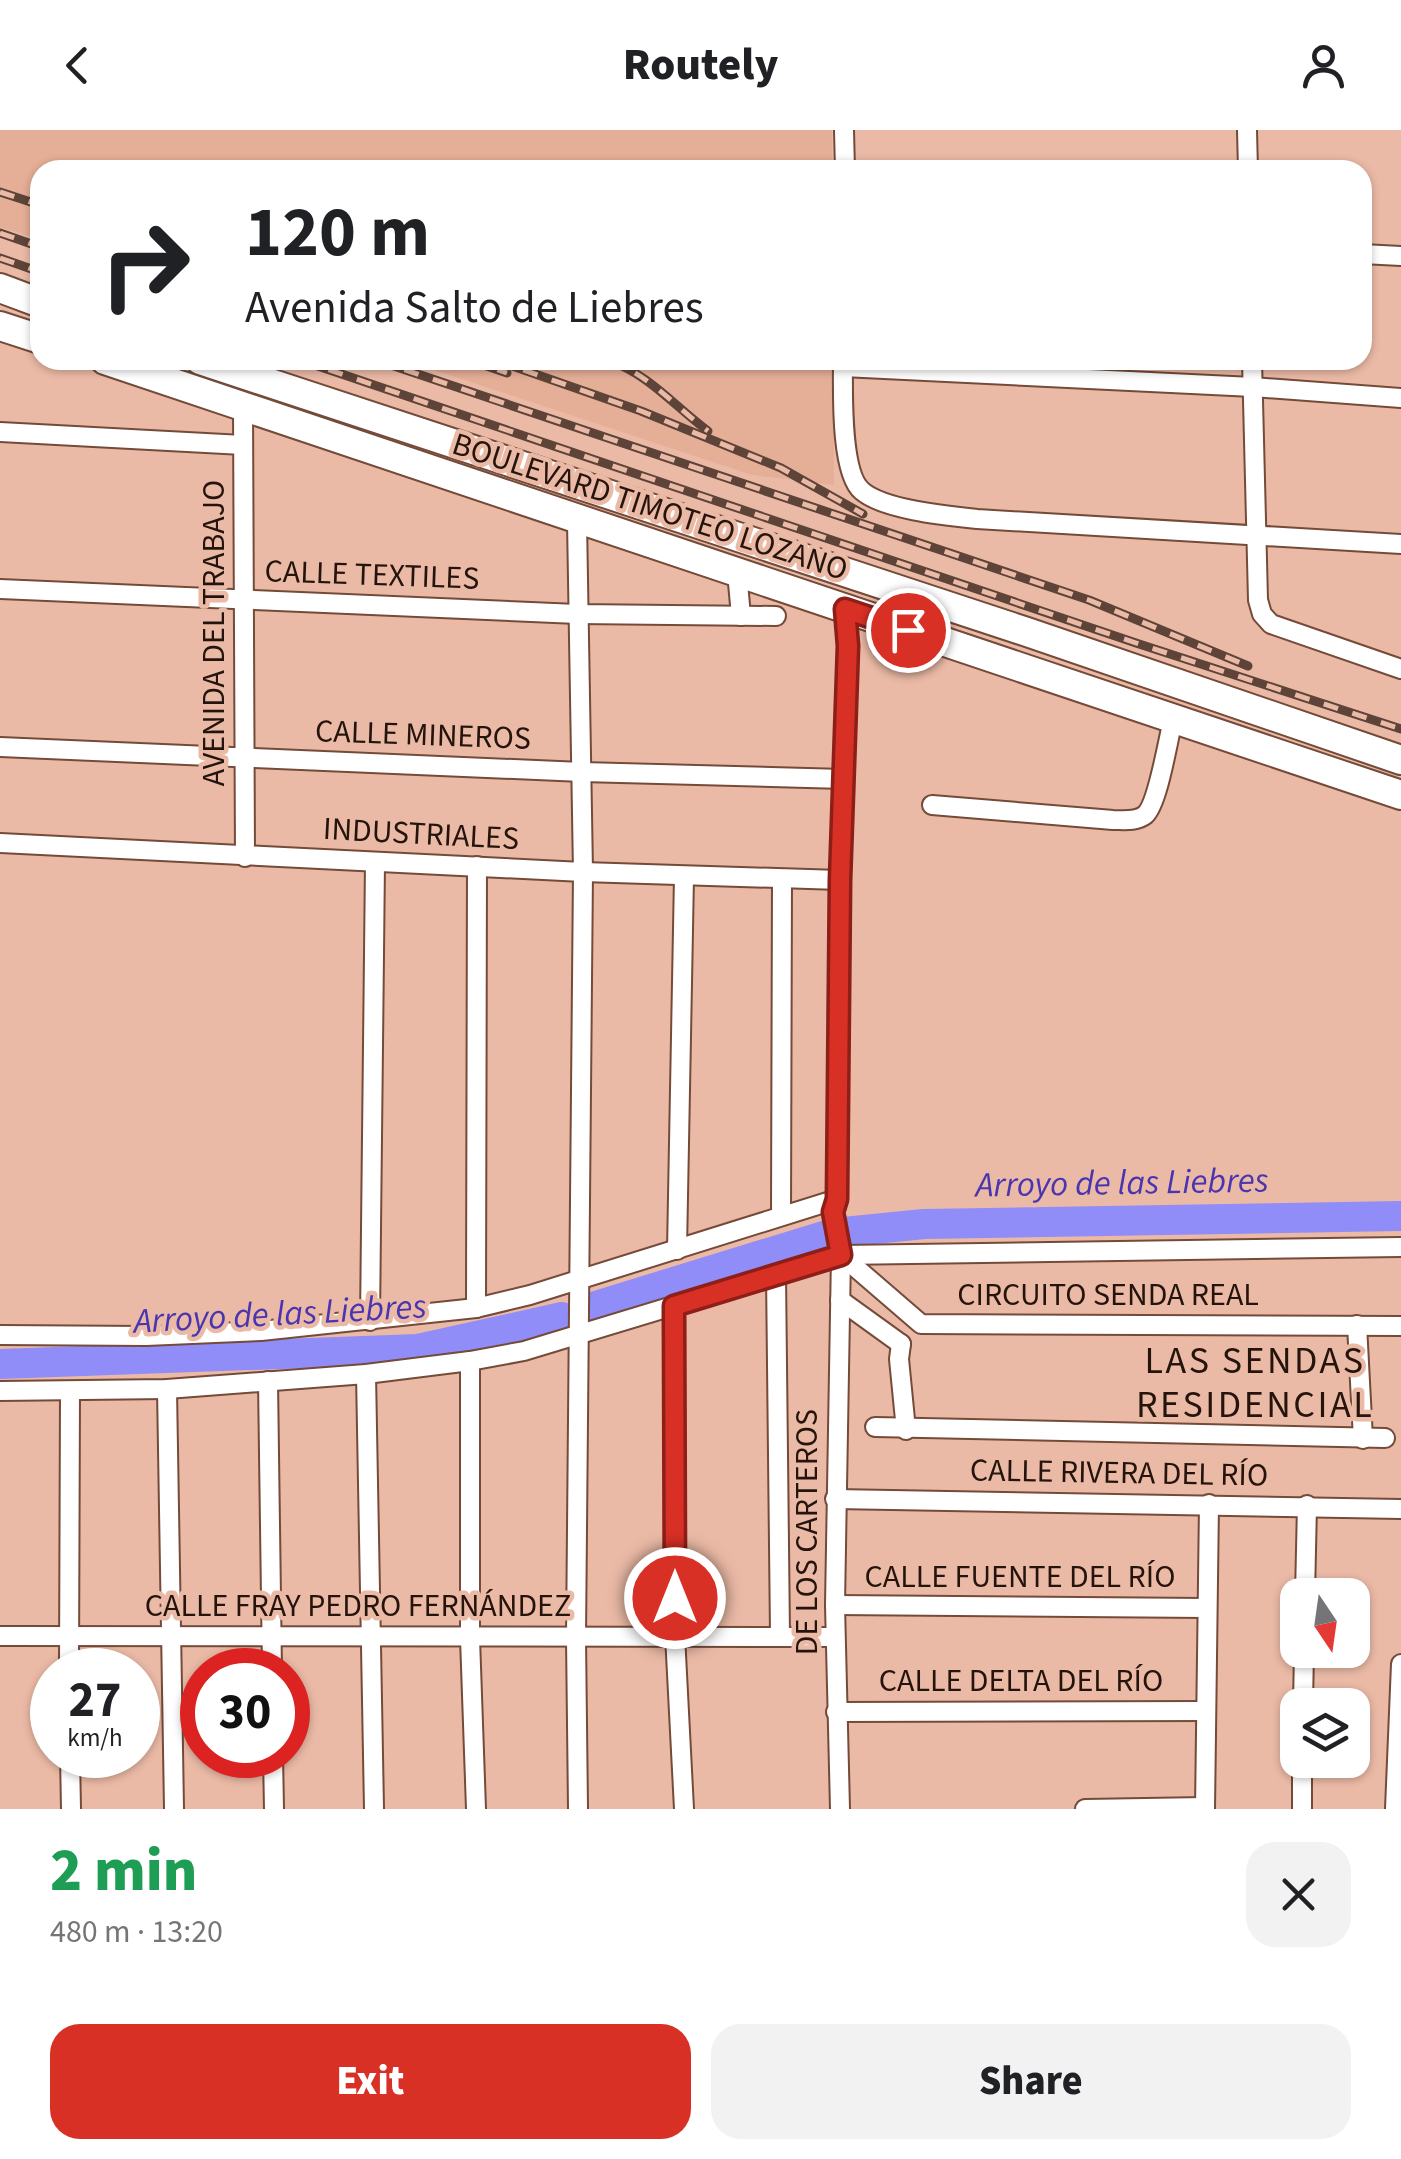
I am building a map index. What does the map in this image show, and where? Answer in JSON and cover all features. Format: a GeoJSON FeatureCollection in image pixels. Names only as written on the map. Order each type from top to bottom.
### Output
{"type":"FeatureCollection","features":[{"type":"Feature","properties":{"kind":"main road"},"geometry":{"type":"LineString","coordinates":[[0,288],[30,299]]}},
{"type":"Feature","properties":{"kind":"main road"},"geometry":{"type":"LineString","coordinates":[[0,326],[30,336]]}},
{"type":"Feature","properties":{"kind":"main road","name":"BOULEVARD TIMOTEO LOZANO"},"geometry":{"type":"LineString","coordinates":[[134,370],[1401,794]]}},
{"type":"Feature","properties":{"kind":"main road","name":"BOULEVARD TIMOTEO LOZANO"},"geometry":{"type":"LineString","coordinates":[[230,370],[1027,632],[1401,760]]}},
{"type":"Feature","properties":{"kind":"street"},"geometry":{"type":"LineString","coordinates":[[844,130],[845,160]]}},
{"type":"Feature","properties":{"kind":"street"},"geometry":{"type":"LineString","coordinates":[[1246,130],[1248,160]]}},
{"type":"Feature","properties":{"kind":"street"},"geometry":{"type":"LineString","coordinates":[[1372,255],[1401,256]]}},
{"type":"Feature","properties":{"kind":"street"},"geometry":{"type":"LineString","coordinates":[[844,370],[853,479],[860,490],[873,498],[928,514],[977,519],[1401,544]]}},
{"type":"Feature","properties":{"kind":"street"},"geometry":{"type":"LineString","coordinates":[[963,370],[1401,398]]}},
{"type":"Feature","properties":{"kind":"street"},"geometry":{"type":"LineString","coordinates":[[1252,370],[1254,533],[1262,614],[1271,624],[1401,669]]}},
{"type":"Feature","properties":{"kind":"street","name":"AVENIDA DEL TRABAJO"},"geometry":{"type":"LineString","coordinates":[[243,408],[245,856]]}},
{"type":"Feature","properties":{"kind":"street"},"geometry":{"type":"LineString","coordinates":[[0,432],[243,445]]}},
{"type":"Feature","properties":{"kind":"street"},"geometry":{"type":"LineString","coordinates":[[577,521],[583,872],[578,1809]]}},
{"type":"Feature","properties":{"kind":"street"},"geometry":{"type":"LineString","coordinates":[[737,572],[741,616]]}},
{"type":"Feature","properties":{"kind":"street","name":"CALLE TEXTILES"},"geometry":{"type":"LineString","coordinates":[[0,589],[577,614],[776,616]]}},
{"type":"Feature","properties":{"kind":"street","name":"DE LOS CARTEROS"},"geometry":{"type":"LineString","coordinates":[[840,1809],[835,1605],[840,1249],[835,1205],[848,646],[845,609]]}},
{"type":"Feature","properties":{"kind":"street"},"geometry":{"type":"LineString","coordinates":[[932,804],[1094,819],[1136,819],[1145,815],[1152,802],[1172,720]]}},
{"type":"Feature","properties":{"kind":"street","name":"CALLE MINEROS"},"geometry":{"type":"LineString","coordinates":[[0,748],[844,779]]}},
{"type":"Feature","properties":{"kind":"street","name":"INDUSTRIALES"},"geometry":{"type":"LineString","coordinates":[[0,843],[583,872],[840,880]]}},
{"type":"Feature","properties":{"kind":"street"},"geometry":{"type":"LineString","coordinates":[[370,1321],[375,862]]}},
{"type":"Feature","properties":{"kind":"street"},"geometry":{"type":"LineString","coordinates":[[476,1308],[478,866]]}},
{"type":"Feature","properties":{"kind":"street"},"geometry":{"type":"LineString","coordinates":[[677,1250],[684,876]]}},
{"type":"Feature","properties":{"kind":"street"},"geometry":{"type":"LineString","coordinates":[[781,1215],[782,879]]}},
{"type":"Feature","properties":{"kind":"street"},"geometry":{"type":"LineString","coordinates":[[0,1335],[204,1333],[370,1321],[476,1308],[579,1283],[781,1215],[835,1205]]}},
{"type":"Feature","properties":{"kind":"street"},"geometry":{"type":"LineString","coordinates":[[0,1391],[168,1389],[366,1374],[470,1361],[524,1351],[580,1328],[674,1306],[840,1249],[1401,1247]]}},
{"type":"Feature","properties":{"kind":"street","name":"CIRCUITO SENDA REAL"},"geometry":{"type":"LineString","coordinates":[[840,1249],[921,1324],[1401,1326]]}},
{"type":"Feature","properties":{"kind":"street"},"geometry":{"type":"LineString","coordinates":[[776,1274],[780,1635]]}},
{"type":"Feature","properties":{"kind":"street"},"geometry":{"type":"LineString","coordinates":[[840,1300],[901,1344]]}},
{"type":"Feature","properties":{"kind":"street"},"geometry":{"type":"LineString","coordinates":[[674,1306],[676,1635],[684,1809]]}},
{"type":"Feature","properties":{"kind":"street"},"geometry":{"type":"LineString","coordinates":[[906,1430],[901,1344],[921,1324]]}},
{"type":"Feature","properties":{"kind":"street"},"geometry":{"type":"LineString","coordinates":[[1357,1326],[1364,1439]]}},
{"type":"Feature","properties":{"kind":"street"},"geometry":{"type":"LineString","coordinates":[[470,1361],[470,1638],[476,1809]]}},
{"type":"Feature","properties":{"kind":"street"},"geometry":{"type":"LineString","coordinates":[[366,1374],[374,1809]]}},
{"type":"Feature","properties":{"kind":"street"},"geometry":{"type":"LineString","coordinates":[[268,1381],[271,1648]]}},
{"type":"Feature","properties":{"kind":"street"},"geometry":{"type":"LineString","coordinates":[[168,1389],[174,1809]]}},
{"type":"Feature","properties":{"kind":"street"},"geometry":{"type":"LineString","coordinates":[[68,1648],[70,1391]]}},
{"type":"Feature","properties":{"kind":"street"},"geometry":{"type":"LineString","coordinates":[[875,1426],[906,1430],[1386,1438]]}},
{"type":"Feature","properties":{"kind":"street","name":"CALLE RIVERA DEL RÍO"},"geometry":{"type":"LineString","coordinates":[[836,1499],[1401,1509]]}},
{"type":"Feature","properties":{"kind":"street"},"geometry":{"type":"LineString","coordinates":[[1085,1809],[1205,1808],[1209,1504]]}},
{"type":"Feature","properties":{"kind":"street"},"geometry":{"type":"LineString","coordinates":[[1305,1578],[1307,1505]]}},
{"type":"Feature","properties":{"kind":"street","name":"CALLE FUENTE DEL RÍO"},"geometry":{"type":"LineString","coordinates":[[835,1605],[1206,1608]]}},
{"type":"Feature","properties":{"kind":"street","name":"CALLE FRAY PEDRO FERNÁNDEZ"},"geometry":{"type":"LineString","coordinates":[[0,1636],[835,1637]]}},
{"type":"Feature","properties":{"kind":"street"},"geometry":{"type":"LineString","coordinates":[[1394,1809],[1401,1664]]}},
{"type":"Feature","properties":{"kind":"street","name":"CALLE DELTA DEL RÍO"},"geometry":{"type":"LineString","coordinates":[[836,1712],[1206,1711]]}},
{"type":"Feature","properties":{"kind":"street"},"geometry":{"type":"LineString","coordinates":[[71,1778],[72,1809]]}},
{"type":"Feature","properties":{"kind":"street"},"geometry":{"type":"LineString","coordinates":[[274,1778],[274,1809]]}},
{"type":"Feature","properties":{"kind":"street"},"geometry":{"type":"LineString","coordinates":[[1302,1778],[1302,1809]]}},
{"type":"Feature","properties":{"kind":"shaded area"},"geometry":{"type":"Polygon","coordinates":[[[0,130],[832,130],[832,160],[30,160],[30,237],[0,227],[0,130]]]}},
{"type":"Feature","properties":{"kind":"shaded area"},"geometry":{"type":"Polygon","coordinates":[[[434,370],[833,370],[834,485],[752,475],[434,370]]]}},
{"type":"Feature","properties":{"kind":"waterway","name":"Arroyo de las Liebres"},"geometry":{"type":"LineString","coordinates":[[844,1232],[924,1224],[1401,1216]]}},
{"type":"Feature","properties":{"kind":"waterway","name":"Arroyo de las Liebres"},"geometry":{"type":"LineString","coordinates":[[589,1308],[830,1234]]}},
{"type":"Feature","properties":{"kind":"waterway","name":"Arroyo de las Liebres"},"geometry":{"type":"LineString","coordinates":[[0,1364],[418,1349],[562,1317]]}},
{"type":"Feature","properties":{"kind":"railway"},"geometry":{"type":"LineString","coordinates":[[0,192],[30,202]]}},
{"type":"Feature","properties":{"kind":"railway"},"geometry":{"type":"LineString","coordinates":[[0,233],[30,244]]}},
{"type":"Feature","properties":{"kind":"railway"},"geometry":{"type":"LineString","coordinates":[[0,258],[30,268]]}},
{"type":"Feature","properties":{"kind":"railway"},"geometry":{"type":"LineString","coordinates":[[330,370],[1401,729]]}},
{"type":"Feature","properties":{"kind":"railway"},"geometry":{"type":"LineString","coordinates":[[406,370],[1089,600],[1248,666]]}},
{"type":"Feature","properties":{"kind":"railway"},"geometry":{"type":"LineString","coordinates":[[498,370],[507,373]]}},
{"type":"Feature","properties":{"kind":"railway"},"geometry":{"type":"LineString","coordinates":[[524,370],[641,411],[781,468],[863,514]]}},
{"type":"Feature","properties":{"kind":"railway"},"geometry":{"type":"LineString","coordinates":[[630,370],[708,431]]}},
{"type":"Feature","properties":{"kind":"district","name":"LAS SENDAS RESIDENCIAL"},"geometry":{"type":"Point","coordinates":[1255,1383]}},
{"type":"Feature","properties":{"kind":"route"},"geometry":{"type":"LineString","coordinates":[[675,1598],[674,1306],[841,1255],[833,1212],[837,1199],[840,880],[848,646],[845,609],[908,630]]}}]}
